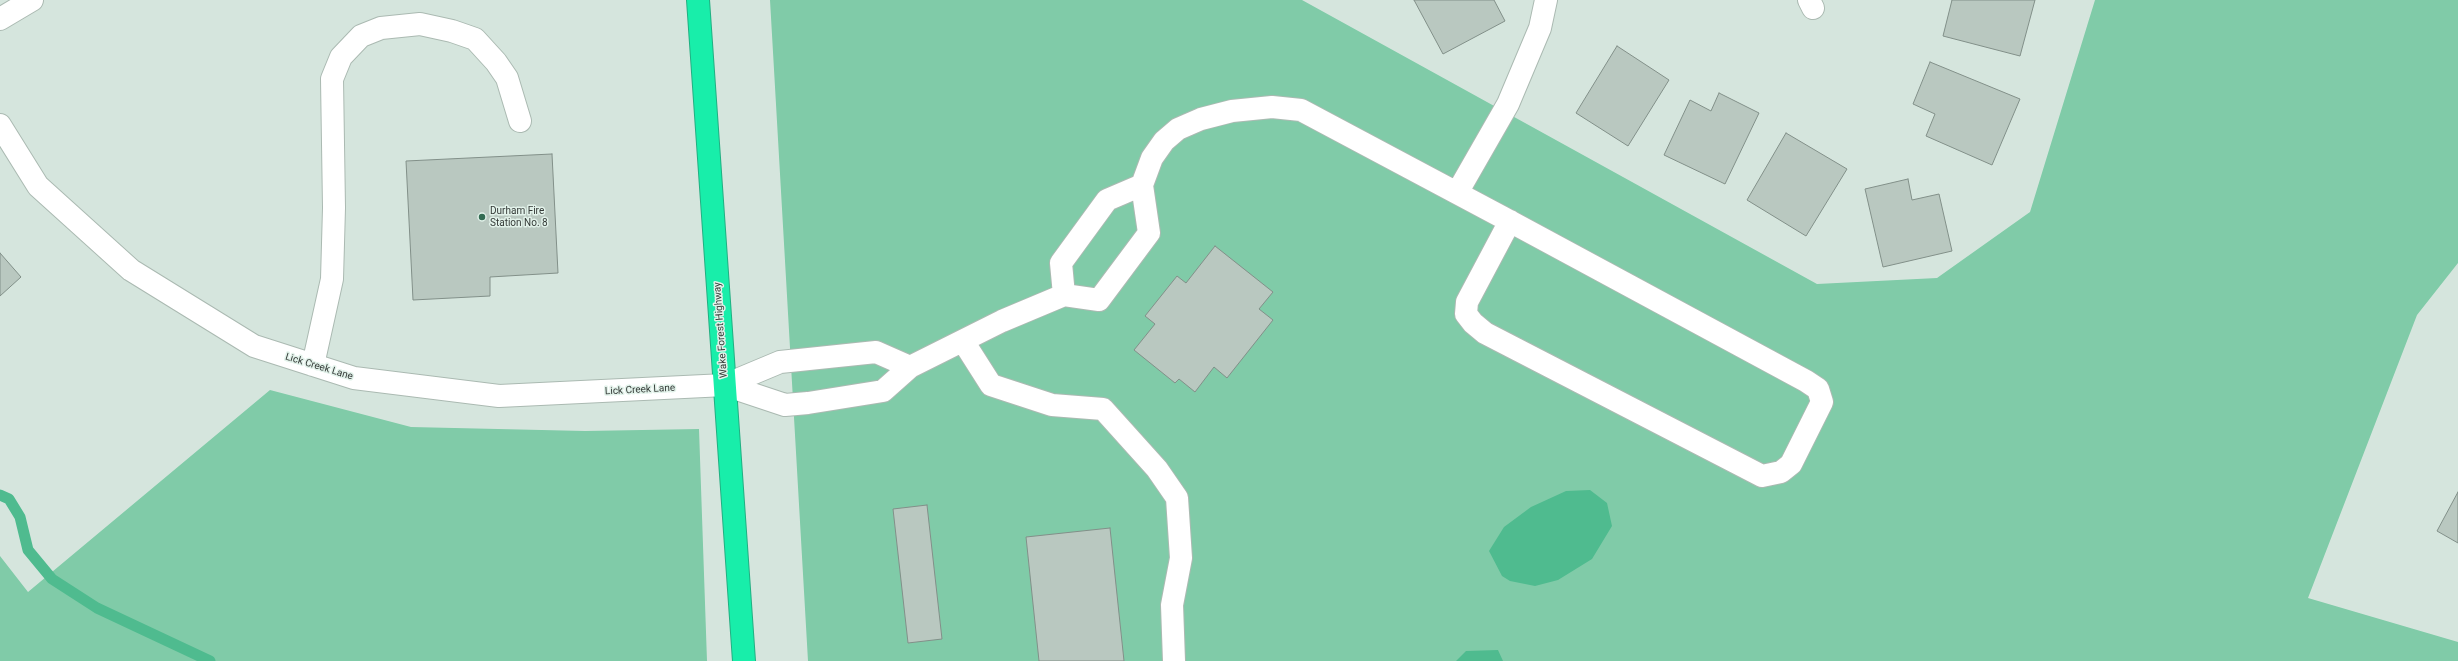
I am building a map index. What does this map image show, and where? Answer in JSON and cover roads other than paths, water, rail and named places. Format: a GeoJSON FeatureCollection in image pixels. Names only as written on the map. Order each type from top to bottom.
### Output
{"type":"FeatureCollection","features":[{"type":"Feature","properties":{"kind":"highway","name":"Wake Forest Highway"},"geometry":{"type":"LineString","coordinates":[[698,0],[744,661]]}},
{"type":"Feature","properties":{"kind":"street"},"geometry":{"type":"LineString","coordinates":[[0,19],[32,0]]}},
{"type":"Feature","properties":{"kind":"street"},"geometry":{"type":"LineString","coordinates":[[1457,193],[1508,104],[1540,28],[1546,0]]}},
{"type":"Feature","properties":{"kind":"street"},"geometry":{"type":"LineString","coordinates":[[313,365],[332,279],[334,208],[332,79],[341,57],[361,36],[381,28],[420,24],[452,30],[475,39],[496,62],[507,78],[520,121]]}},
{"type":"Feature","properties":{"kind":"street"},"geometry":{"type":"LineString","coordinates":[[725,385],[785,404],[808,404],[883,391],[910,367],[1002,321],[1064,295],[1099,300],[1149,233],[1142,185],[1152,158],[1164,141],[1178,129],[1201,119],[1232,111],[1272,107],[1301,110],[1510,221],[1806,381],[1818,389],[1822,402],[1791,464],[1781,472],[1762,476],[1485,333],[1473,323],[1466,314],[1467,302],[1510,221]]}},
{"type":"Feature","properties":{"kind":"street","name":"Lick Creek Lane"},"geometry":{"type":"LineString","coordinates":[[0,125],[38,186],[131,270],[254,346],[354,378],[499,396],[725,385]]}},
{"type":"Feature","properties":{"kind":"street"},"geometry":{"type":"LineString","coordinates":[[1064,295],[1060,262],[1107,200],[1142,185]]}},
{"type":"Feature","properties":{"kind":"street"},"geometry":{"type":"LineString","coordinates":[[963,341],[990,385],[1052,405],[1103,409],[1157,469],[1165,480],[1176,498],[1181,558],[1172,605],[1174,661]]}},
{"type":"Feature","properties":{"kind":"street"},"geometry":{"type":"LineString","coordinates":[[725,385],[780,362],[806,358],[876,352],[910,367]]}},
{"type":"Feature","properties":{"kind":"waterway"},"geometry":{"type":"LineString","coordinates":[[0,495],[9,499],[20,517],[28,550],[52,579],[97,608],[210,661]]}},
{"type":"Feature","properties":{"kind":"place","name":"Durham Fire Station No. 8"},"geometry":{"type":"Point","coordinates":[482,217]}}]}
